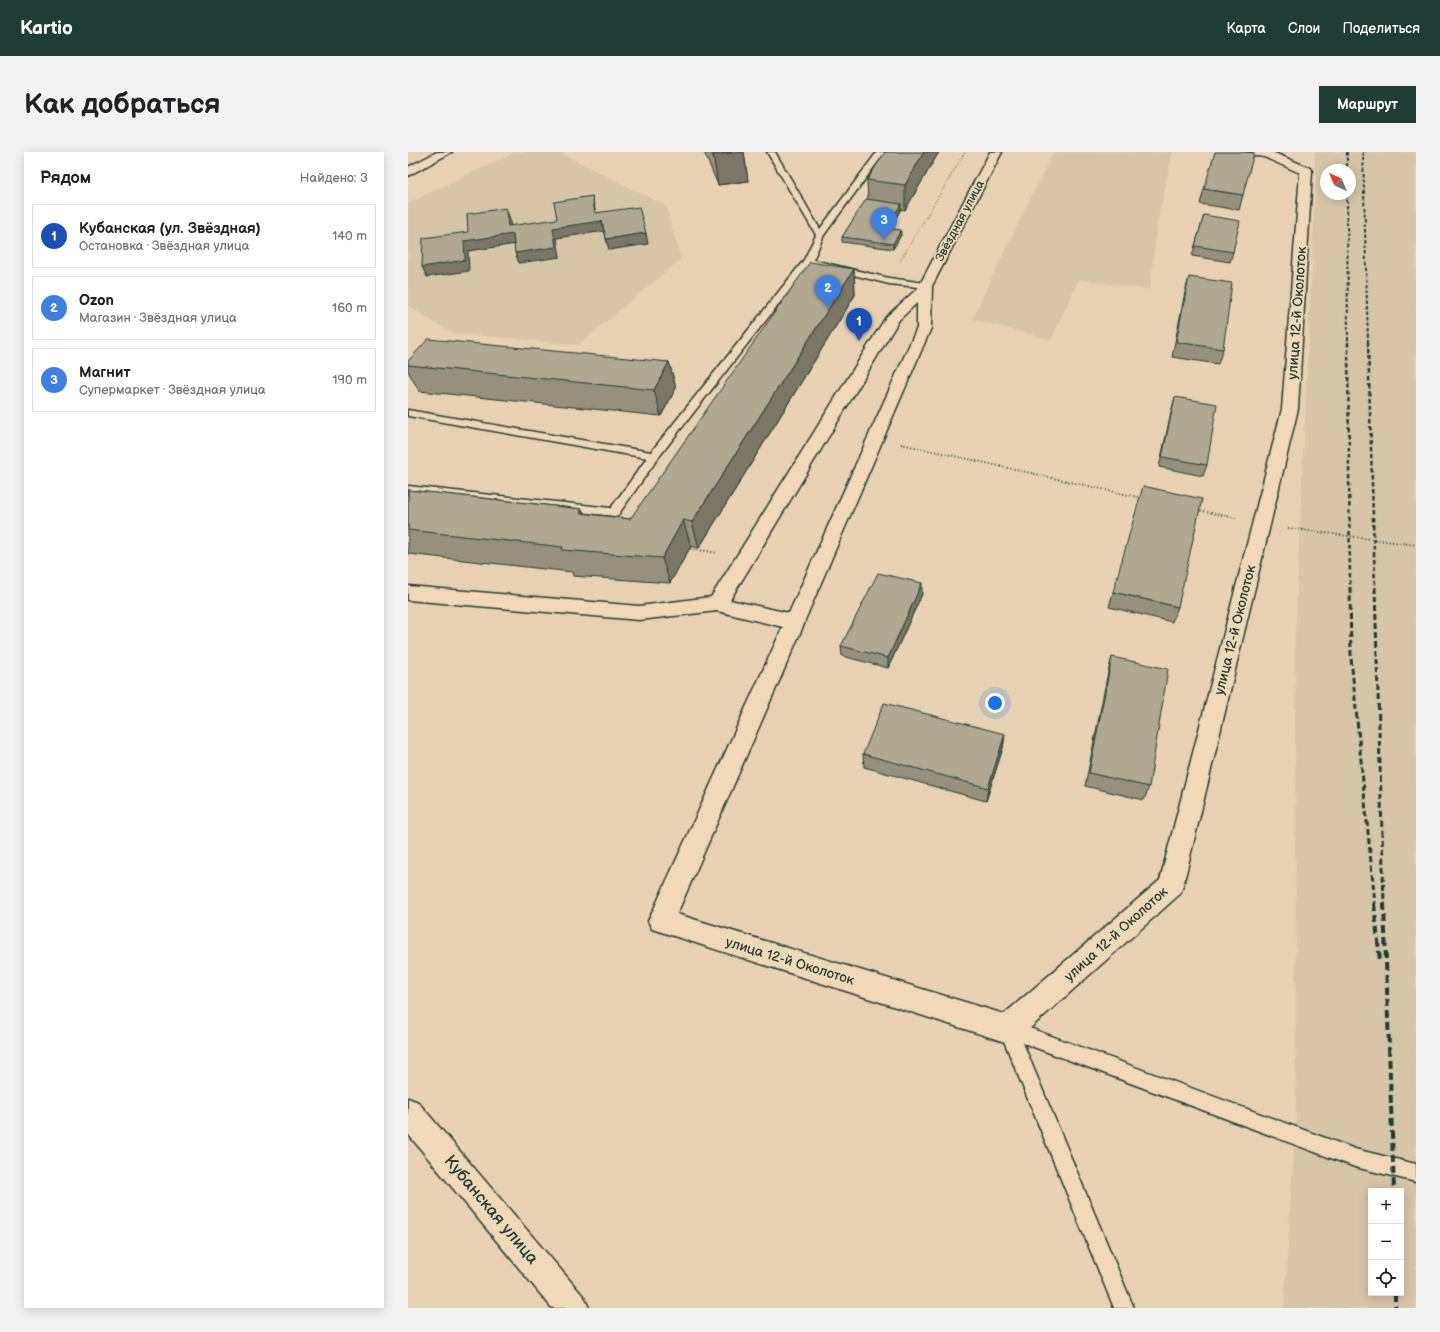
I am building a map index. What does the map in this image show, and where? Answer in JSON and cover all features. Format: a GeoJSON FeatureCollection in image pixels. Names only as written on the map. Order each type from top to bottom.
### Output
{"type":"FeatureCollection","features":[{"type":"Feature","properties":{"kind":"street"},"geometry":{"type":"LineString","coordinates":[[408,172],[446,152]]}},
{"type":"Feature","properties":{"kind":"street","name":"Звёздная улица"},"geometry":{"type":"LineString","coordinates":[[925,288],[996,152]]}},
{"type":"Feature","properties":{"kind":"street","name":"улица 12-й Околоток"},"geometry":{"type":"LineString","coordinates":[[795,622],[661,921],[1008,1029],[1171,886],[1290,409],[1306,171],[1267,154],[1253,152]]}},
{"type":"Feature","properties":{"kind":"street"},"geometry":{"type":"LineString","coordinates":[[408,593],[639,613],[717,604],[795,622],[924,328],[925,288]]}},
{"type":"Feature","properties":{"kind":"street"},"geometry":{"type":"LineString","coordinates":[[717,604],[893,318],[925,288]]}},
{"type":"Feature","properties":{"kind":"street","name":"Кубанская улица"},"geometry":{"type":"LineString","coordinates":[[408,1112],[573,1308]]}},
{"type":"Feature","properties":{"kind":"lane"},"geometry":{"type":"LineString","coordinates":[[771,152],[820,236]]}},
{"type":"Feature","properties":{"kind":"lane"},"geometry":{"type":"LineString","coordinates":[[408,490],[614,512],[654,456],[808,261],[820,236],[880,152]]}},
{"type":"Feature","properties":{"kind":"lane"},"geometry":{"type":"LineString","coordinates":[[808,261],[889,281],[925,288]]}},
{"type":"Feature","properties":{"kind":"lane"},"geometry":{"type":"LineString","coordinates":[[408,413],[654,456]]}},
{"type":"Feature","properties":{"kind":"lane"},"geometry":{"type":"LineString","coordinates":[[1008,1029],[1355,1158],[1416,1173]]}},
{"type":"Feature","properties":{"kind":"lane"},"geometry":{"type":"LineString","coordinates":[[1008,1029],[1124,1308]]}},
{"type":"Feature","properties":{"kind":"path"},"geometry":{"type":"LineString","coordinates":[[889,281],[965,152]]}},
{"type":"Feature","properties":{"kind":"path"},"geometry":{"type":"LineString","coordinates":[[876,438],[1146,499]]}},
{"type":"Feature","properties":{"kind":"path"},"geometry":{"type":"LineString","coordinates":[[1192,509],[1261,524],[1416,545]]}},
{"type":"Feature","properties":{"kind":"path"},"geometry":{"type":"LineString","coordinates":[[681,547],[718,553]]}},
{"type":"Feature","properties":{"kind":"shaded area"},"geometry":{"type":"Polygon","coordinates":[[[516,152],[559,152],[666,206],[681,259],[578,345],[452,333],[408,306],[408,203],[516,152]]]}},
{"type":"Feature","properties":{"kind":"shaded area"},"geometry":{"type":"Polygon","coordinates":[[[1053,152],[1173,152],[1157,225],[1150,290],[1079,279],[1051,340],[972,319],[1053,152]]]}},
{"type":"Feature","properties":{"kind":"shaded area"},"geometry":{"type":"Polygon","coordinates":[[[1314,152],[1416,152],[1416,1308],[1284,1308],[1296,1112],[1295,634],[1316,175],[1314,152]]]}},
{"type":"Feature","properties":{"kind":"building"},"geometry":{"type":"Polygon","coordinates":[[[711,152],[737,152],[713,155],[711,152]]]}},
{"type":"Feature","properties":{"kind":"building"},"geometry":{"type":"Polygon","coordinates":[[[885,152],[924,152],[905,185],[867,180],[885,152]]]}},
{"type":"Feature","properties":{"kind":"building"},"geometry":{"type":"Polygon","coordinates":[[[1215,152],[1254,153],[1243,195],[1204,189],[1215,152]]]}},
{"type":"Feature","properties":{"kind":"building"},"geometry":{"type":"Polygon","coordinates":[[[592,196],[595,213],[639,207],[646,233],[606,239],[602,221],[553,228],[556,247],[515,253],[513,234],[464,241],[465,260],[422,267],[423,238],[468,232],[467,214],[506,208],[508,226],[557,219],[554,202],[592,196]]]}},
{"type":"Feature","properties":{"kind":"building"},"geometry":{"type":"Polygon","coordinates":[[[866,199],[901,204],[887,228],[901,230],[893,244],[842,237],[866,199]]]}},
{"type":"Feature","properties":{"kind":"building"},"geometry":{"type":"Polygon","coordinates":[[[1204,215],[1240,221],[1233,252],[1195,246],[1204,215]]]}},
{"type":"Feature","properties":{"kind":"building"},"geometry":{"type":"Polygon","coordinates":[[[810,262],[854,269],[692,522],[683,520],[662,558],[562,550],[563,547],[408,530],[408,490],[582,509],[580,513],[630,519],[810,262]]]}},
{"type":"Feature","properties":{"kind":"building"},"geometry":{"type":"Polygon","coordinates":[[[1189,277],[1232,283],[1223,349],[1176,342],[1189,277]]]}},
{"type":"Feature","properties":{"kind":"building"},"geometry":{"type":"Polygon","coordinates":[[[428,339],[669,362],[654,390],[408,365],[408,361],[428,339]]]}},
{"type":"Feature","properties":{"kind":"building"},"geometry":{"type":"Polygon","coordinates":[[[1175,397],[1217,404],[1207,465],[1162,457],[1175,397]]]}},
{"type":"Feature","properties":{"kind":"building"},"geometry":{"type":"Polygon","coordinates":[[[1143,486],[1202,499],[1178,607],[1113,592],[1143,486]]]}},
{"type":"Feature","properties":{"kind":"building"},"geometry":{"type":"Polygon","coordinates":[[[878,573],[922,583],[888,658],[841,646],[878,573]]]}},
{"type":"Feature","properties":{"kind":"building"},"geometry":{"type":"Polygon","coordinates":[[[1112,657],[1168,669],[1149,787],[1089,773],[1112,657]]]}},
{"type":"Feature","properties":{"kind":"building"},"geometry":{"type":"Polygon","coordinates":[[[884,703],[1005,734],[988,788],[863,754],[884,703]]]}},
{"type":"Feature","properties":{"kind":"railway"},"geometry":{"type":"LineString","coordinates":[[1347,152],[1347,164]]}},
{"type":"Feature","properties":{"kind":"railway"},"geometry":{"type":"LineString","coordinates":[[1363,152],[1368,343]]}},
{"type":"Feature","properties":{"kind":"railway"},"geometry":{"type":"LineString","coordinates":[[1347,200],[1348,343]]}},
{"type":"Feature","properties":{"kind":"railway"},"geometry":{"type":"LineString","coordinates":[[1348,342],[1350,588]]}},
{"type":"Feature","properties":{"kind":"railway"},"geometry":{"type":"LineString","coordinates":[[1368,342],[1375,588]]}},
{"type":"Feature","properties":{"kind":"railway"},"geometry":{"type":"LineString","coordinates":[[1350,587],[1351,658],[1375,904]]}},
{"type":"Feature","properties":{"kind":"railway"},"geometry":{"type":"LineString","coordinates":[[1375,587],[1384,904]]}},
{"type":"Feature","properties":{"kind":"railway"},"geometry":{"type":"LineString","coordinates":[[1374,903],[1380,961]]}},
{"type":"Feature","properties":{"kind":"railway"},"geometry":{"type":"LineString","coordinates":[[1384,903],[1394,1188]]}},
{"type":"Feature","properties":{"kind":"railway"},"geometry":{"type":"LineString","coordinates":[[1395,1296],[1395,1308]]}},
{"type":"Feature","properties":{"kind":"place","name":"Магнит"},"geometry":{"type":"Point","coordinates":[884,240]}},
{"type":"Feature","properties":{"kind":"place","name":"Ozon"},"geometry":{"type":"Point","coordinates":[828,308]}},
{"type":"Feature","properties":{"kind":"place","name":"Кубанская (ул. Звёздная)"},"geometry":{"type":"Point","coordinates":[859,341]}}]}
